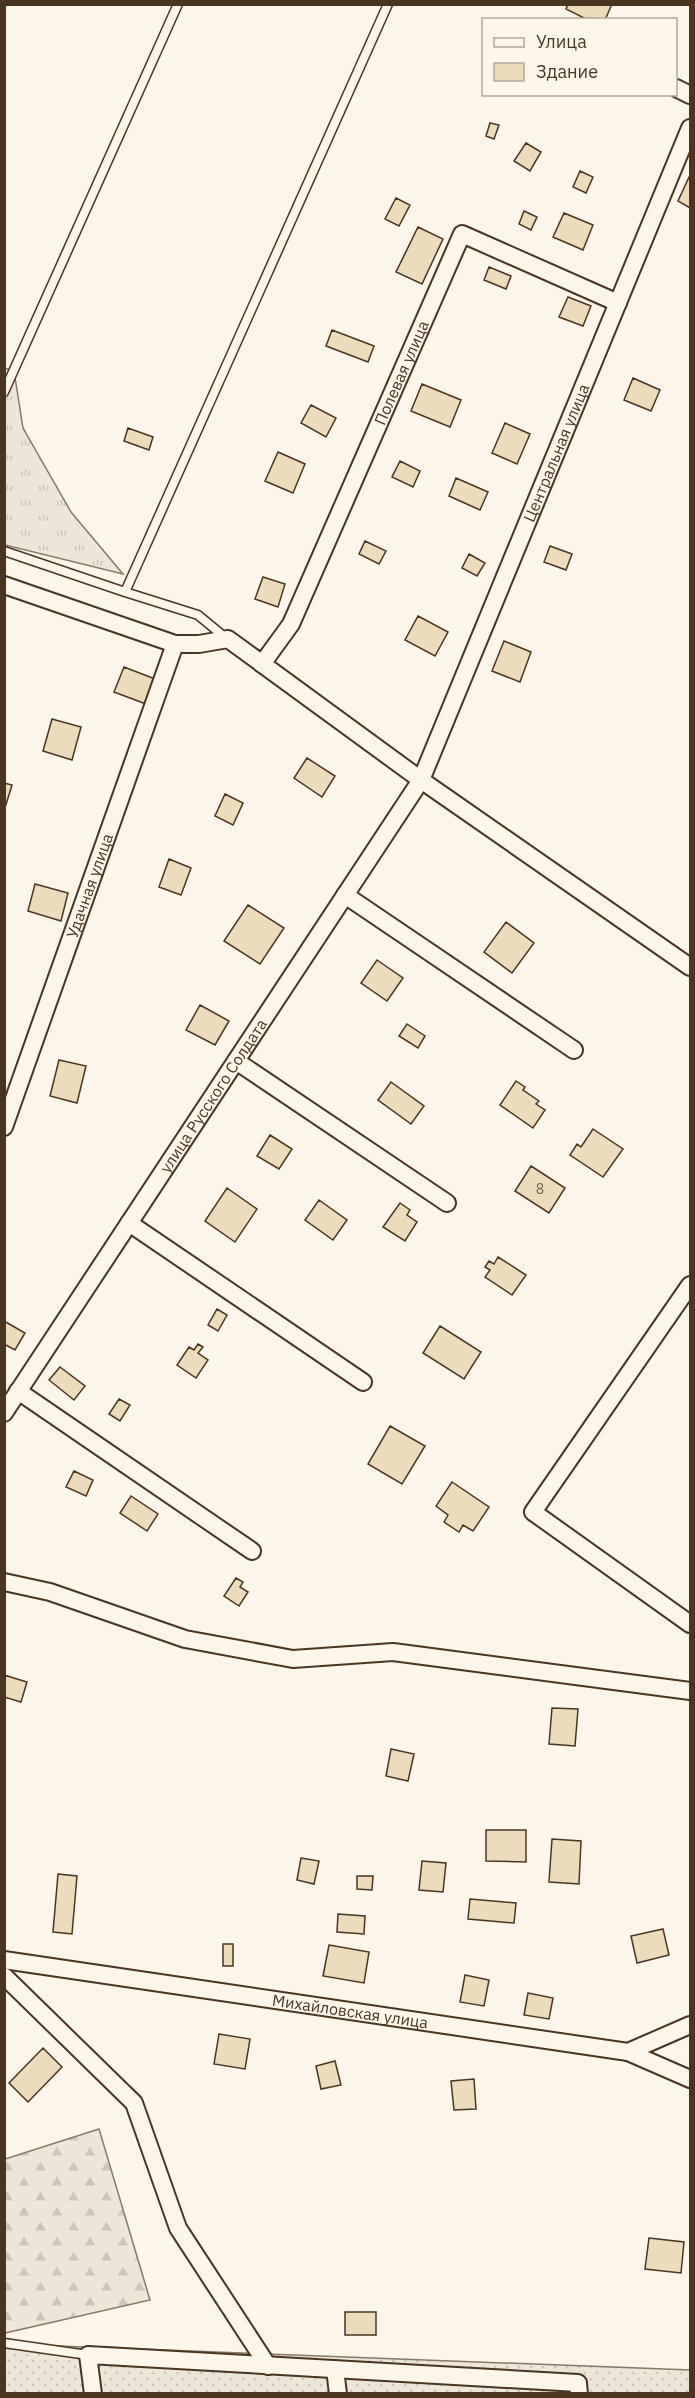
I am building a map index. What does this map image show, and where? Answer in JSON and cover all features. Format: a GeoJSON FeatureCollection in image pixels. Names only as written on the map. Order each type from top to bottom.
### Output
{"type":"FeatureCollection","features":[{"type":"Feature","properties":{"kind":"street","name":"Центральная улица"},"geometry":{"type":"LineString","coordinates":[[421,780],[690,128]]}},
{"type":"Feature","properties":{"kind":"street","name":"Полевая улица"},"geometry":{"type":"LineString","coordinates":[[262,664],[291,624],[462,234],[618,303]]}},
{"type":"Feature","properties":{"kind":"street"},"geometry":{"type":"LineString","coordinates":[[4,585],[175,644],[200,644],[228,639],[421,780],[690,967]]}},
{"type":"Feature","properties":{"kind":"street","name":"Удачная улица"},"geometry":{"type":"LineString","coordinates":[[4,1127],[175,644]]}},
{"type":"Feature","properties":{"kind":"street","name":"улица Русского Солдата"},"geometry":{"type":"LineString","coordinates":[[4,1413],[421,780]]}},
{"type":"Feature","properties":{"kind":"street"},"geometry":{"type":"LineString","coordinates":[[345,895],[574,1050]]}},
{"type":"Feature","properties":{"kind":"street"},"geometry":{"type":"LineString","coordinates":[[236,1061],[447,1203]]}},
{"type":"Feature","properties":{"kind":"street"},"geometry":{"type":"LineString","coordinates":[[129,1224],[363,1383]]}},
{"type":"Feature","properties":{"kind":"street"},"geometry":{"type":"LineString","coordinates":[[690,1285],[533,1512],[690,1624]]}},
{"type":"Feature","properties":{"kind":"street"},"geometry":{"type":"LineString","coordinates":[[18,1391],[252,1551]]}},
{"type":"Feature","properties":{"kind":"street"},"geometry":{"type":"LineString","coordinates":[[4,1582],[50,1592],[185,1639],[293,1659],[393,1652],[690,1691]]}},
{"type":"Feature","properties":{"kind":"street","name":"Михайловская улица"},"geometry":{"type":"LineString","coordinates":[[4,1960],[628,2052],[690,2079]]}},
{"type":"Feature","properties":{"kind":"street"},"geometry":{"type":"LineString","coordinates":[[4,1976],[134,2103],[178,2228],[268,2366]]}},
{"type":"Feature","properties":{"kind":"street"},"geometry":{"type":"LineString","coordinates":[[628,2052],[690,2025]]}},
{"type":"Feature","properties":{"kind":"street"},"geometry":{"type":"LineString","coordinates":[[93,2394],[88,2355],[335,2368],[579,2388]]}},
{"type":"Feature","properties":{"kind":"street"},"geometry":{"type":"LineString","coordinates":[[335,2368],[338,2394]]}},
{"type":"Feature","properties":{"kind":"lane"},"geometry":{"type":"LineString","coordinates":[[4,392],[178,4]]}},
{"type":"Feature","properties":{"kind":"lane"},"geometry":{"type":"LineString","coordinates":[[125,592],[388,4]]}},
{"type":"Feature","properties":{"kind":"lane"},"geometry":{"type":"LineString","coordinates":[[4,550],[198,615],[228,639]]}},
{"type":"Feature","properties":{"kind":"lane"},"geometry":{"type":"LineString","coordinates":[[4,2343],[88,2355]]}},
{"type":"Feature","properties":{"kind":"green space"},"geometry":{"type":"Polygon","coordinates":[[[5,368],[14,371],[23,428],[71,512],[123,574],[5,545],[5,368]]]}},
{"type":"Feature","properties":{"kind":"green space"},"geometry":{"type":"Polygon","coordinates":[[[99,2129],[150,2300],[5,2333],[5,2159],[99,2129]]]}},
{"type":"Feature","properties":{"kind":"green space"},"geometry":{"type":"Polygon","coordinates":[[[5,2344],[690,2370],[690,2394],[5,2394],[5,2344]]]}},
{"type":"Feature","properties":{"kind":"building"},"geometry":{"type":"Polygon","coordinates":[[[568,4],[612,4],[606,18],[584,18],[566,9],[568,4]]]}},
{"type":"Feature","properties":{"kind":"building"},"geometry":{"type":"Polygon","coordinates":[[[490,123],[499,125],[494,139],[486,136],[490,123]]]}},
{"type":"Feature","properties":{"kind":"building"},"geometry":{"type":"Polygon","coordinates":[[[526,143],[541,152],[530,171],[514,161],[526,143]]]}},
{"type":"Feature","properties":{"kind":"building"},"geometry":{"type":"Polygon","coordinates":[[[580,171],[593,177],[586,193],[573,187],[580,171]]]}},
{"type":"Feature","properties":{"kind":"building"},"geometry":{"type":"Polygon","coordinates":[[[690,175],[690,208],[678,201],[690,175]]]}},
{"type":"Feature","properties":{"kind":"building"},"geometry":{"type":"Polygon","coordinates":[[[396,198],[410,205],[399,226],[385,219],[396,198]]]}},
{"type":"Feature","properties":{"kind":"building"},"geometry":{"type":"Polygon","coordinates":[[[524,211],[537,217],[531,230],[519,224],[524,211]]]}},
{"type":"Feature","properties":{"kind":"building"},"geometry":{"type":"Polygon","coordinates":[[[564,213],[593,225],[583,250],[553,237],[564,213]]]}},
{"type":"Feature","properties":{"kind":"building"},"geometry":{"type":"Polygon","coordinates":[[[418,227],[443,239],[422,284],[396,272],[418,227]]]}},
{"type":"Feature","properties":{"kind":"building"},"geometry":{"type":"Polygon","coordinates":[[[489,267],[511,276],[506,289],[484,280],[489,267]]]}},
{"type":"Feature","properties":{"kind":"building"},"geometry":{"type":"Polygon","coordinates":[[[568,297],[591,306],[583,326],[559,317],[568,297]]]}},
{"type":"Feature","properties":{"kind":"building"},"geometry":{"type":"Polygon","coordinates":[[[332,330],[374,346],[368,362],[326,346],[332,330]]]}},
{"type":"Feature","properties":{"kind":"building"},"geometry":{"type":"Polygon","coordinates":[[[633,378],[660,390],[651,411],[624,400],[633,378]]]}},
{"type":"Feature","properties":{"kind":"building"},"geometry":{"type":"Polygon","coordinates":[[[422,384],[461,400],[450,427],[411,411],[422,384]]]}},
{"type":"Feature","properties":{"kind":"building"},"geometry":{"type":"Polygon","coordinates":[[[311,405],[336,418],[326,437],[301,423],[311,405]]]}},
{"type":"Feature","properties":{"kind":"building"},"geometry":{"type":"Polygon","coordinates":[[[505,423],[530,434],[517,464],[492,453],[505,423]]]}},
{"type":"Feature","properties":{"kind":"building"},"geometry":{"type":"Polygon","coordinates":[[[128,428],[153,437],[149,450],[124,441],[128,428]]]}},
{"type":"Feature","properties":{"kind":"building"},"geometry":{"type":"Polygon","coordinates":[[[278,452],[305,464],[293,493],[265,481],[278,452]]]}},
{"type":"Feature","properties":{"kind":"building"},"geometry":{"type":"Polygon","coordinates":[[[400,461],[420,471],[413,487],[392,477],[400,461]]]}},
{"type":"Feature","properties":{"kind":"building"},"geometry":{"type":"Polygon","coordinates":[[[456,478],[488,492],[480,510],[449,496],[456,478]]]}},
{"type":"Feature","properties":{"kind":"building"},"geometry":{"type":"Polygon","coordinates":[[[365,541],[386,551],[379,564],[359,554],[365,541]]]}},
{"type":"Feature","properties":{"kind":"building"},"geometry":{"type":"Polygon","coordinates":[[[550,546],[572,554],[566,570],[544,562],[550,546]]]}},
{"type":"Feature","properties":{"kind":"building"},"geometry":{"type":"Polygon","coordinates":[[[469,554],[485,563],[477,576],[462,568],[469,554]]]}},
{"type":"Feature","properties":{"kind":"building"},"geometry":{"type":"Polygon","coordinates":[[[263,577],[285,584],[278,607],[255,599],[263,577]]]}},
{"type":"Feature","properties":{"kind":"building"},"geometry":{"type":"Polygon","coordinates":[[[418,616],[448,632],[435,656],[405,640],[418,616]]]}},
{"type":"Feature","properties":{"kind":"building"},"geometry":{"type":"Polygon","coordinates":[[[504,641],[531,652],[520,682],[492,671],[504,641]]]}},
{"type":"Feature","properties":{"kind":"building"},"geometry":{"type":"Polygon","coordinates":[[[124,667],[155,679],[146,704],[114,692],[124,667]]]}},
{"type":"Feature","properties":{"kind":"building"},"geometry":{"type":"Polygon","coordinates":[[[52,719],[81,727],[72,760],[43,751],[52,719]]]}},
{"type":"Feature","properties":{"kind":"building"},"geometry":{"type":"Polygon","coordinates":[[[307,758],[335,776],[322,797],[294,778],[307,758]]]}},
{"type":"Feature","properties":{"kind":"building"},"geometry":{"type":"Polygon","coordinates":[[[4,783],[12,785],[4,811],[4,783]]]}},
{"type":"Feature","properties":{"kind":"building"},"geometry":{"type":"Polygon","coordinates":[[[225,794],[243,803],[233,825],[215,816],[225,794]]]}},
{"type":"Feature","properties":{"kind":"building"},"geometry":{"type":"Polygon","coordinates":[[[169,859],[191,868],[181,895],[159,887],[169,859]]]}},
{"type":"Feature","properties":{"kind":"building"},"geometry":{"type":"Polygon","coordinates":[[[35,884],[68,893],[61,921],[28,911],[35,884]]]}},
{"type":"Feature","properties":{"kind":"building"},"geometry":{"type":"Polygon","coordinates":[[[248,905],[284,928],[260,964],[224,941],[248,905]]]}},
{"type":"Feature","properties":{"kind":"building"},"geometry":{"type":"Polygon","coordinates":[[[506,922],[534,943],[512,973],[484,952],[506,922]]]}},
{"type":"Feature","properties":{"kind":"building"},"geometry":{"type":"Polygon","coordinates":[[[377,960],[403,978],[387,1001],[361,983],[377,960]]]}},
{"type":"Feature","properties":{"kind":"building"},"geometry":{"type":"Polygon","coordinates":[[[200,1005],[229,1021],[215,1045],[186,1030],[200,1005]]]}},
{"type":"Feature","properties":{"kind":"building"},"geometry":{"type":"Polygon","coordinates":[[[407,1024],[425,1036],[418,1048],[399,1036],[407,1024]]]}},
{"type":"Feature","properties":{"kind":"building"},"geometry":{"type":"Polygon","coordinates":[[[59,1060],[86,1066],[77,1103],[50,1096],[59,1060]]]}},
{"type":"Feature","properties":{"kind":"building"},"geometry":{"type":"Polygon","coordinates":[[[516,1081],[525,1087],[523,1090],[539,1101],[536,1104],[545,1110],[533,1128],[500,1105],[516,1081]]]}},
{"type":"Feature","properties":{"kind":"building"},"geometry":{"type":"Polygon","coordinates":[[[391,1082],[424,1106],[411,1124],[378,1100],[391,1082]]]}},
{"type":"Feature","properties":{"kind":"building"},"geometry":{"type":"Polygon","coordinates":[[[593,1129],[623,1149],[603,1177],[570,1155],[577,1144],[581,1147],[593,1129]]]}},
{"type":"Feature","properties":{"kind":"building"},"geometry":{"type":"Polygon","coordinates":[[[270,1135],[292,1149],[279,1169],[257,1156],[270,1135]]]}},
{"type":"Feature","properties":{"kind":"building"},"geometry":{"type":"Polygon","coordinates":[[[531,1166],[565,1188],[549,1213],[515,1191],[531,1166]]]}},
{"type":"Feature","properties":{"kind":"building"},"geometry":{"type":"Polygon","coordinates":[[[227,1188],[257,1209],[235,1242],[205,1221],[227,1188]]]}},
{"type":"Feature","properties":{"kind":"building"},"geometry":{"type":"Polygon","coordinates":[[[319,1200],[347,1220],[333,1240],[305,1220],[319,1200]]]}},
{"type":"Feature","properties":{"kind":"building"},"geometry":{"type":"Polygon","coordinates":[[[400,1203],[410,1210],[407,1215],[417,1222],[405,1241],[383,1227],[400,1203]]]}},
{"type":"Feature","properties":{"kind":"building"},"geometry":{"type":"Polygon","coordinates":[[[498,1257],[526,1275],[512,1295],[485,1277],[490,1270],[485,1267],[489,1261],[494,1264],[498,1257]]]}},
{"type":"Feature","properties":{"kind":"building"},"geometry":{"type":"Polygon","coordinates":[[[217,1309],[227,1315],[218,1331],[208,1325],[217,1309]]]}},
{"type":"Feature","properties":{"kind":"building"},"geometry":{"type":"Polygon","coordinates":[[[4,1321],[25,1333],[15,1350],[4,1344],[4,1321]]]}},
{"type":"Feature","properties":{"kind":"building"},"geometry":{"type":"Polygon","coordinates":[[[440,1326],[481,1352],[464,1379],[423,1353],[440,1326]]]}},
{"type":"Feature","properties":{"kind":"building"},"geometry":{"type":"Polygon","coordinates":[[[198,1344],[203,1347],[198,1353],[208,1360],[196,1378],[177,1365],[189,1347],[194,1350],[198,1344]]]}},
{"type":"Feature","properties":{"kind":"building"},"geometry":{"type":"Polygon","coordinates":[[[60,1367],[85,1386],[74,1400],[49,1380],[60,1367]]]}},
{"type":"Feature","properties":{"kind":"building"},"geometry":{"type":"Polygon","coordinates":[[[119,1399],[130,1405],[120,1421],[109,1414],[119,1399]]]}},
{"type":"Feature","properties":{"kind":"building"},"geometry":{"type":"Polygon","coordinates":[[[390,1426],[425,1446],[402,1484],[368,1464],[390,1426]]]}},
{"type":"Feature","properties":{"kind":"building"},"geometry":{"type":"Polygon","coordinates":[[[74,1471],[93,1480],[86,1496],[66,1487],[74,1471]]]}},
{"type":"Feature","properties":{"kind":"building"},"geometry":{"type":"Polygon","coordinates":[[[452,1482],[489,1507],[473,1531],[463,1525],[459,1532],[444,1522],[448,1515],[436,1506],[452,1482]]]}},
{"type":"Feature","properties":{"kind":"building"},"geometry":{"type":"Polygon","coordinates":[[[131,1496],[158,1514],[147,1531],[120,1513],[131,1496]]]}},
{"type":"Feature","properties":{"kind":"building"},"geometry":{"type":"Polygon","coordinates":[[[236,1578],[243,1582],[240,1587],[248,1592],[239,1606],[224,1596],[236,1578]]]}},
{"type":"Feature","properties":{"kind":"building"},"geometry":{"type":"Polygon","coordinates":[[[4,1675],[27,1682],[21,1702],[4,1697],[4,1675]]]}},
{"type":"Feature","properties":{"kind":"building"},"geometry":{"type":"Polygon","coordinates":[[[552,1708],[578,1709],[575,1746],[549,1744],[552,1708]]]}},
{"type":"Feature","properties":{"kind":"building"},"geometry":{"type":"Polygon","coordinates":[[[391,1749],[414,1754],[408,1781],[386,1776],[391,1749]]]}},
{"type":"Feature","properties":{"kind":"building"},"geometry":{"type":"Polygon","coordinates":[[[486,1830],[526,1830],[526,1862],[486,1861],[486,1830]]]}},
{"type":"Feature","properties":{"kind":"building"},"geometry":{"type":"Polygon","coordinates":[[[552,1839],[581,1841],[579,1884],[549,1882],[552,1839]]]}},
{"type":"Feature","properties":{"kind":"building"},"geometry":{"type":"Polygon","coordinates":[[[301,1858],[319,1861],[314,1884],[297,1880],[301,1858]]]}},
{"type":"Feature","properties":{"kind":"building"},"geometry":{"type":"Polygon","coordinates":[[[422,1861],[446,1863],[443,1892],[419,1890],[422,1861]]]}},
{"type":"Feature","properties":{"kind":"building"},"geometry":{"type":"Polygon","coordinates":[[[58,1874],[77,1876],[72,1934],[53,1932],[58,1874]]]}},
{"type":"Feature","properties":{"kind":"building"},"geometry":{"type":"Polygon","coordinates":[[[357,1876],[373,1876],[372,1890],[357,1889],[357,1876]]]}},
{"type":"Feature","properties":{"kind":"building"},"geometry":{"type":"Polygon","coordinates":[[[470,1899],[516,1903],[514,1923],[468,1919],[470,1899]]]}},
{"type":"Feature","properties":{"kind":"building"},"geometry":{"type":"Polygon","coordinates":[[[338,1914],[365,1916],[364,1934],[337,1932],[338,1914]]]}},
{"type":"Feature","properties":{"kind":"building"},"geometry":{"type":"Polygon","coordinates":[[[663,1929],[669,1955],[637,1963],[631,1936],[663,1929]]]}},
{"type":"Feature","properties":{"kind":"building"},"geometry":{"type":"Polygon","coordinates":[[[223,1944],[233,1944],[233,1966],[223,1966],[223,1944]]]}},
{"type":"Feature","properties":{"kind":"building"},"geometry":{"type":"Polygon","coordinates":[[[329,1945],[369,1952],[364,1983],[323,1976],[329,1945]]]}},
{"type":"Feature","properties":{"kind":"building"},"geometry":{"type":"Polygon","coordinates":[[[465,1975],[489,1980],[484,2006],[460,2002],[465,1975]]]}},
{"type":"Feature","properties":{"kind":"building"},"geometry":{"type":"Polygon","coordinates":[[[528,1993],[553,1998],[549,2019],[524,2015],[528,1993]]]}},
{"type":"Feature","properties":{"kind":"building"},"geometry":{"type":"Polygon","coordinates":[[[219,2034],[250,2039],[245,2069],[214,2064],[219,2034]]]}},
{"type":"Feature","properties":{"kind":"building"},"geometry":{"type":"Polygon","coordinates":[[[43,2048],[62,2067],[28,2102],[9,2083],[43,2048]]]}},
{"type":"Feature","properties":{"kind":"building"},"geometry":{"type":"Polygon","coordinates":[[[335,2061],[341,2085],[321,2089],[316,2066],[335,2061]]]}},
{"type":"Feature","properties":{"kind":"building"},"geometry":{"type":"Polygon","coordinates":[[[474,2079],[476,2109],[454,2110],[451,2081],[474,2079]]]}},
{"type":"Feature","properties":{"kind":"building"},"geometry":{"type":"Polygon","coordinates":[[[649,2238],[684,2242],[681,2273],[645,2269],[649,2238]]]}},
{"type":"Feature","properties":{"kind":"building"},"geometry":{"type":"Polygon","coordinates":[[[345,2312],[376,2312],[376,2335],[345,2335],[345,2312]]]}}]}
